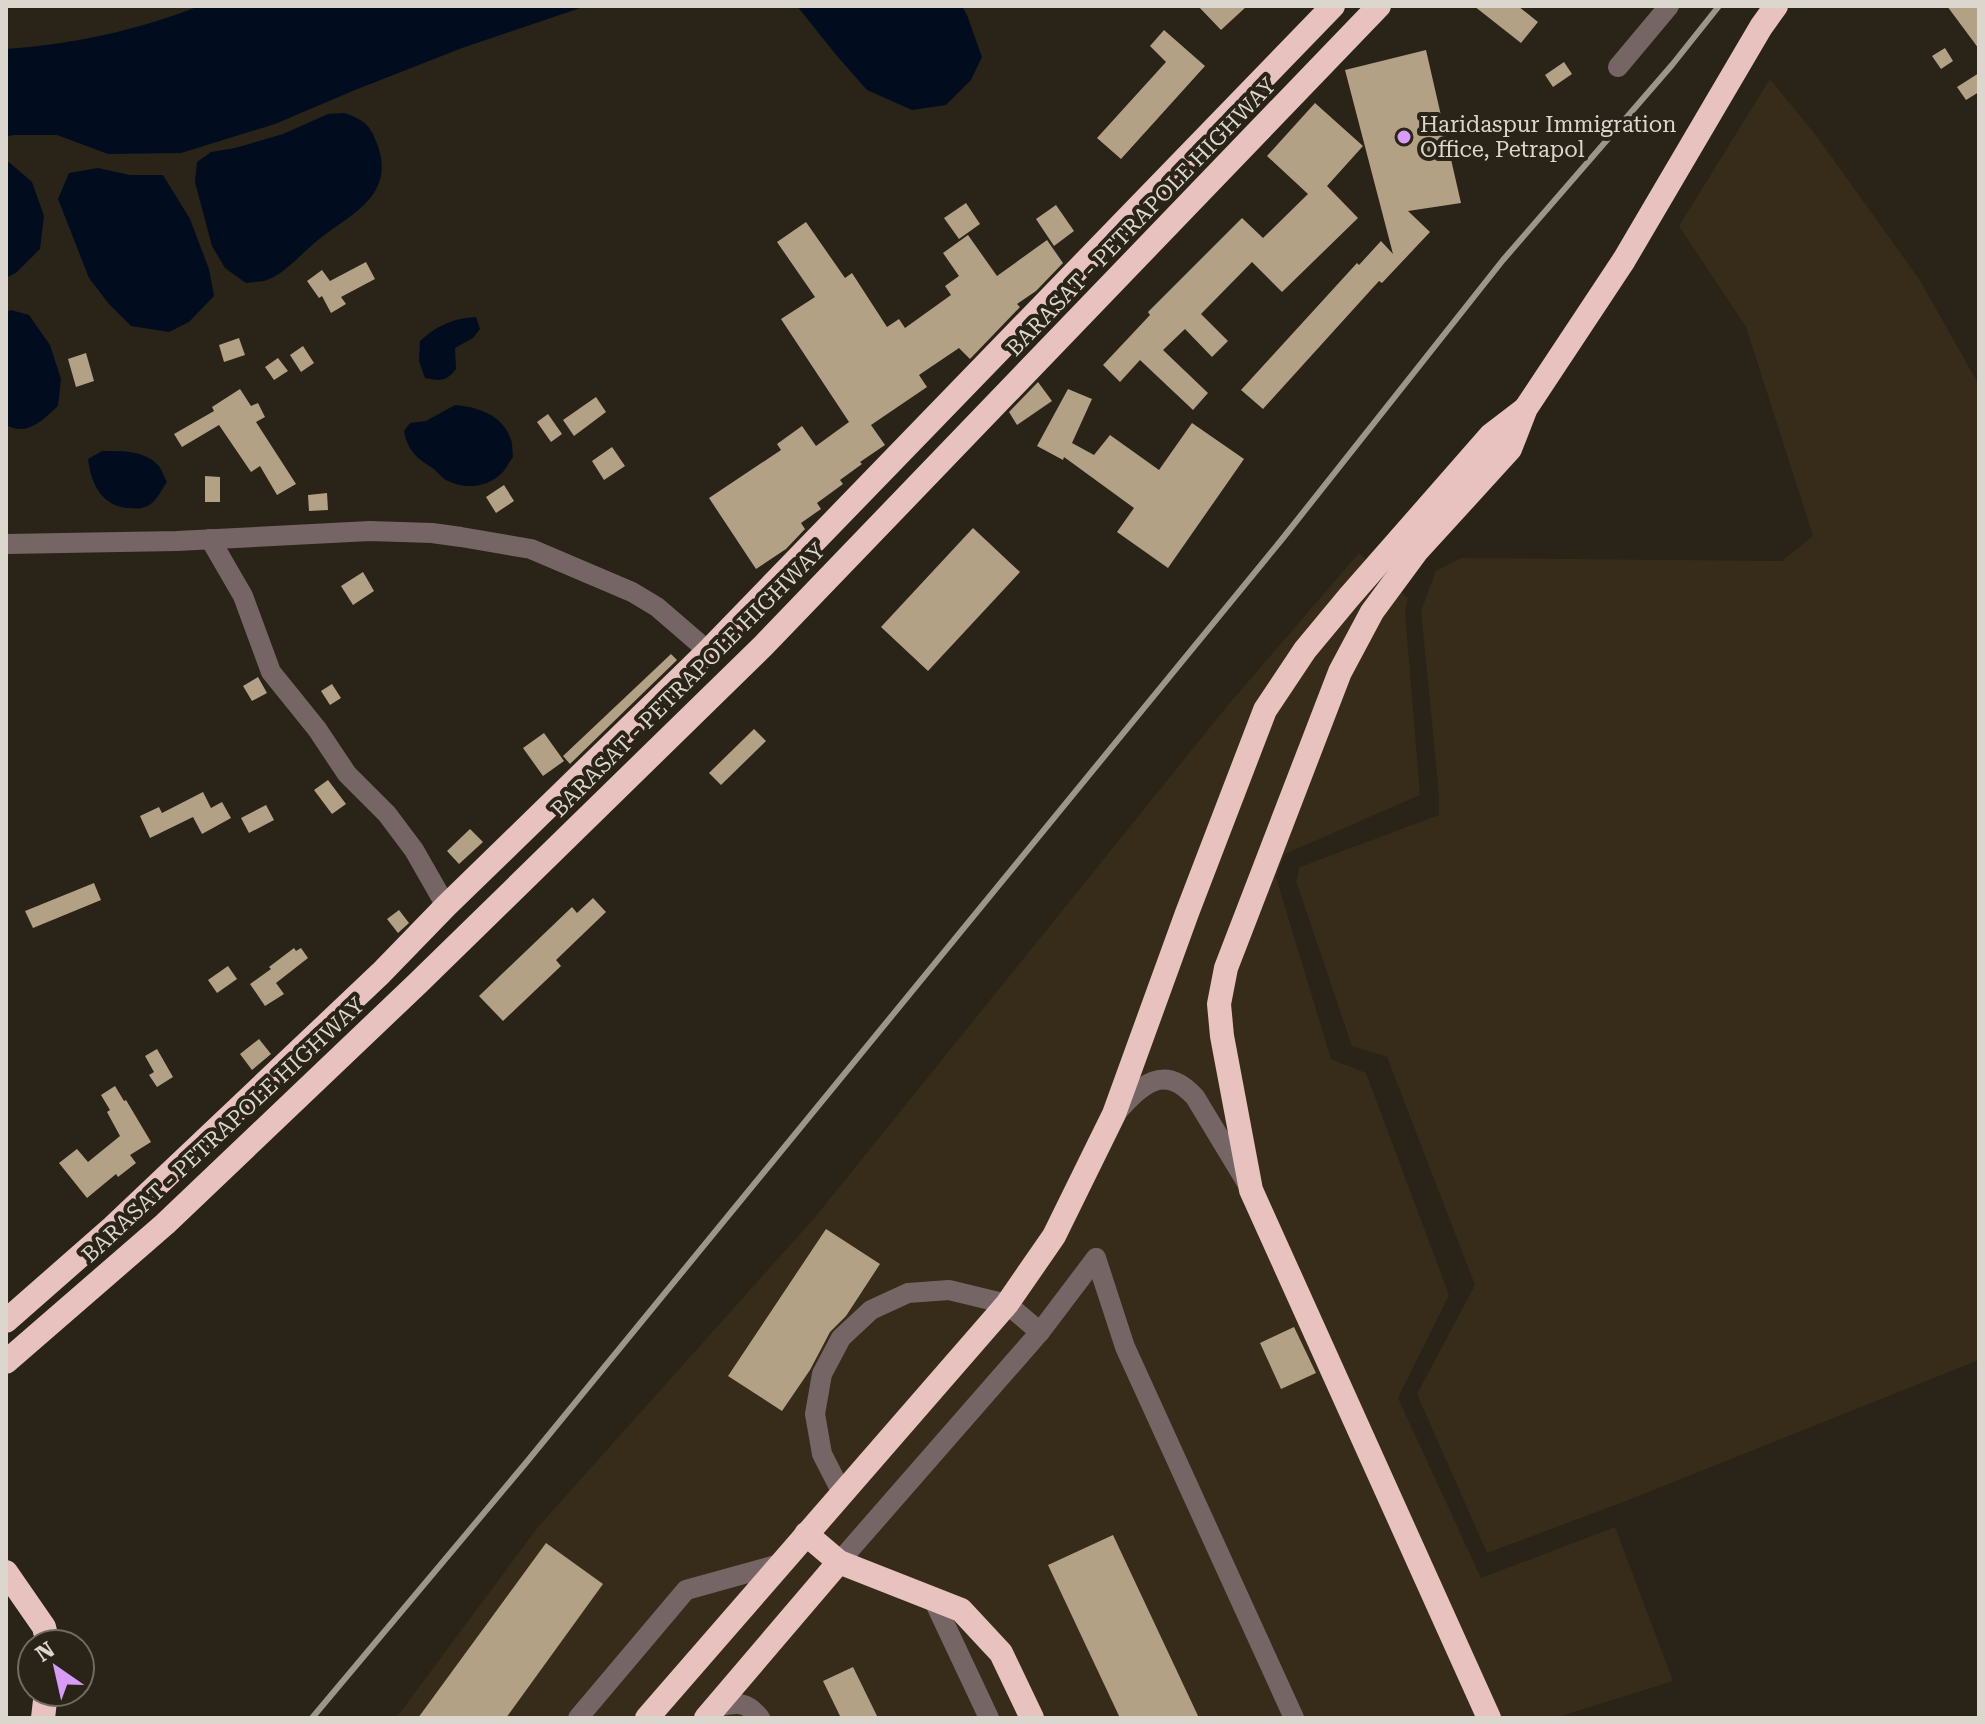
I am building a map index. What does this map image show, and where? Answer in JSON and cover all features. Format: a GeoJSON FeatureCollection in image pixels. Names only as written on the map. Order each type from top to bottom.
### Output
{"type":"FeatureCollection","features":[{"type":"Feature","properties":{"kind":"highway","name":"BARASAT - PETRAPOLE HIGHWAY"},"geometry":{"type":"LineString","coordinates":[[6,1321],[113,1227],[381,973],[708,651],[1333,6]]}},
{"type":"Feature","properties":{"kind":"highway","name":"BARASAT - PETRAPOLE HIGHWAY"},"geometry":{"type":"LineString","coordinates":[[6,1362],[165,1224],[763,646],[1379,6]]}},
{"type":"Feature","properties":{"kind":"highway"},"geometry":{"type":"LineString","coordinates":[[1489,1718],[1251,1190],[1219,1004],[1226,968],[1340,672],[1372,612],[1417,551],[1510,449],[1526,408],[1624,260],[1776,6]]}},
{"type":"Feature","properties":{"kind":"highway"},"geometry":{"type":"LineString","coordinates":[[647,1718],[1007,1304],[1054,1236],[1114,1114],[1265,710],[1305,650],[1349,597],[1491,435],[1526,408]]}},
{"type":"Feature","properties":{"kind":"highway"},"geometry":{"type":"LineString","coordinates":[[806,1534],[839,1562],[961,1610],[1001,1653],[1032,1718]]}},
{"type":"Feature","properties":{"kind":"highway"},"geometry":{"type":"LineString","coordinates":[[711,1712],[839,1562]]}},
{"type":"Feature","properties":{"kind":"highway"},"geometry":{"type":"LineString","coordinates":[[6,1572],[44,1628]]}},
{"type":"Feature","properties":{"kind":"street"},"geometry":{"type":"LineString","coordinates":[[1618,67],[1669,6]]}},
{"type":"Feature","properties":{"kind":"street"},"geometry":{"type":"LineString","coordinates":[[6,544],[370,531],[432,533],[531,549],[632,592],[657,607],[708,651]]}},
{"type":"Feature","properties":{"kind":"street"},"geometry":{"type":"LineString","coordinates":[[210,539],[243,596],[271,672],[317,729],[347,774],[387,814],[414,850],[446,906]]}},
{"type":"Feature","properties":{"kind":"street"},"geometry":{"type":"LineString","coordinates":[[1114,1114],[1141,1087],[1164,1080],[1176,1082],[1195,1097],[1251,1190]]}},
{"type":"Feature","properties":{"kind":"street"},"geometry":{"type":"LineString","coordinates":[[839,1562],[1040,1332],[1096,1258],[1125,1347],[1294,1718]]}},
{"type":"Feature","properties":{"kind":"street"},"geometry":{"type":"LineString","coordinates":[[842,1493],[822,1454],[815,1414],[822,1374],[841,1338],[871,1310],[908,1293],[949,1290],[1007,1304],[1040,1332]]}},
{"type":"Feature","properties":{"kind":"street"},"geometry":{"type":"LineString","coordinates":[[578,1718],[686,1590],[780,1564]]}},
{"type":"Feature","properties":{"kind":"street"},"geometry":{"type":"LineString","coordinates":[[933,1599],[989,1718]]}},
{"type":"Feature","properties":{"kind":"street"},"geometry":{"type":"LineString","coordinates":[[711,1712],[734,1703],[746,1704],[760,1718]]}},
{"type":"Feature","properties":{"kind":"shaded area"},"geometry":{"type":"Polygon","coordinates":[[[1770,79],[1818,138],[1919,279],[1979,385],[1979,1360],[1487,1553],[1417,1394],[1475,1285],[1387,1057],[1352,1046],[1296,881],[1300,867],[1439,815],[1421,611],[1436,571],[1461,558],[1782,561],[1813,536],[1746,327],[1679,226],[1770,79]]]}},
{"type":"Feature","properties":{"kind":"shaded area"},"geometry":{"type":"Polygon","coordinates":[[[1359,553],[1408,598],[1405,612],[1420,795],[1285,854],[1276,877],[1331,1059],[1366,1073],[1449,1295],[1398,1398],[1481,1578],[1615,1527],[1673,1681],[1555,1718],[396,1718],[538,1527],[816,1216],[1228,705],[1359,553]]]}},
{"type":"Feature","properties":{"kind":"water"},"geometry":{"type":"Polygon","coordinates":[[[199,6],[586,6],[462,48],[275,124],[181,153],[108,154],[57,135],[6,137],[6,49],[104,35],[199,6]]]}},
{"type":"Feature","properties":{"kind":"water"},"geometry":{"type":"Polygon","coordinates":[[[797,6],[962,6],[982,57],[971,80],[946,105],[912,110],[867,90],[797,6]]]}},
{"type":"Feature","properties":{"kind":"water"},"geometry":{"type":"Polygon","coordinates":[[[345,113],[366,125],[378,146],[382,164],[375,191],[356,212],[278,274],[264,281],[246,283],[225,268],[212,246],[195,182],[197,162],[211,152],[283,134],[328,114],[345,113]]]}},
{"type":"Feature","properties":{"kind":"water"},"geometry":{"type":"Polygon","coordinates":[[[9,162],[32,182],[44,216],[40,249],[17,272],[6,278],[6,163],[9,162]]]}},
{"type":"Feature","properties":{"kind":"water"},"geometry":{"type":"Polygon","coordinates":[[[98,168],[130,175],[163,175],[190,219],[209,269],[214,296],[189,322],[169,332],[131,326],[89,278],[58,199],[69,173],[98,168]]]}},
{"type":"Feature","properties":{"kind":"water"},"geometry":{"type":"Polygon","coordinates":[[[11,310],[29,315],[50,345],[61,379],[58,406],[34,425],[21,429],[6,425],[6,312],[11,310]]]}},
{"type":"Feature","properties":{"kind":"water"},"geometry":{"type":"Polygon","coordinates":[[[476,317],[480,329],[473,338],[455,348],[456,369],[442,380],[425,378],[419,361],[420,341],[446,324],[476,317]]]}},
{"type":"Feature","properties":{"kind":"water"},"geometry":{"type":"Polygon","coordinates":[[[455,405],[494,417],[510,437],[513,457],[502,473],[489,482],[465,486],[450,482],[418,458],[408,444],[404,431],[410,423],[426,421],[455,405]]]}},
{"type":"Feature","properties":{"kind":"water"},"geometry":{"type":"Polygon","coordinates":[[[102,451],[139,454],[158,465],[167,482],[154,501],[144,507],[132,508],[119,506],[105,498],[95,485],[88,459],[102,451]]]}},
{"type":"Feature","properties":{"kind":"building"},"geometry":{"type":"Polygon","coordinates":[[[1198,6],[1247,6],[1221,30],[1198,6]]]}},
{"type":"Feature","properties":{"kind":"building"},"geometry":{"type":"Polygon","coordinates":[[[1474,6],[1518,6],[1538,22],[1521,43],[1474,6]]]}},
{"type":"Feature","properties":{"kind":"building"},"geometry":{"type":"Polygon","coordinates":[[[1947,6],[1979,6],[1979,49],[1947,6]]]}},
{"type":"Feature","properties":{"kind":"building"},"geometry":{"type":"Polygon","coordinates":[[[1164,30],[1205,66],[1121,159],[1097,138],[1166,62],[1150,46],[1164,30]]]}},
{"type":"Feature","properties":{"kind":"building"},"geometry":{"type":"Polygon","coordinates":[[[1945,48],[1953,61],[1941,69],[1932,56],[1945,48]]]}},
{"type":"Feature","properties":{"kind":"building","name":"Haridaspur Immigration Office, Petrapol"},"geometry":{"type":"Polygon","coordinates":[[[1426,50],[1461,203],[1408,211],[1430,232],[1382,283],[1379,281],[1263,409],[1241,390],[1357,263],[1359,265],[1381,241],[1393,254],[1345,70],[1426,50]]]}},
{"type":"Feature","properties":{"kind":"building"},"geometry":{"type":"Polygon","coordinates":[[[1564,62],[1572,74],[1553,87],[1545,75],[1564,62]]]}},
{"type":"Feature","properties":{"kind":"building"},"geometry":{"type":"Polygon","coordinates":[[[1979,73],[1979,92],[1966,100],[1957,87],[1979,73]]]}},
{"type":"Feature","properties":{"kind":"building"},"geometry":{"type":"Polygon","coordinates":[[[1315,103],[1363,146],[1327,186],[1358,218],[1282,292],[1252,262],[1201,314],[1228,341],[1212,357],[1185,329],[1163,350],[1208,393],[1193,410],[1140,360],[1120,382],[1103,365],[1150,315],[1148,312],[1242,218],[1263,238],[1308,194],[1267,156],[1315,103]]]}},
{"type":"Feature","properties":{"kind":"building"},"geometry":{"type":"Polygon","coordinates":[[[966,203],[980,224],[959,239],[944,218],[966,203]]]}},
{"type":"Feature","properties":{"kind":"building"},"geometry":{"type":"Polygon","coordinates":[[[1056,205],[1074,231],[1054,246],[1036,219],[1056,205]]]}},
{"type":"Feature","properties":{"kind":"building"},"geometry":{"type":"Polygon","coordinates":[[[806,222],[845,278],[852,273],[887,327],[899,319],[905,328],[951,295],[945,286],[959,276],[943,253],[968,235],[997,276],[1047,240],[1063,263],[1036,291],[1017,304],[1020,307],[970,359],[959,348],[919,375],[927,387],[871,425],[885,445],[860,462],[862,464],[840,480],[843,484],[817,503],[821,509],[801,523],[805,529],[786,549],[756,569],[709,498],[781,450],[777,444],[802,426],[816,446],[849,422],[781,319],[815,297],[777,242],[806,222]]]}},
{"type":"Feature","properties":{"kind":"building"},"geometry":{"type":"Polygon","coordinates":[[[366,262],[375,279],[341,297],[346,304],[331,313],[322,296],[319,298],[307,281],[322,270],[330,281],[366,262]]]}},
{"type":"Feature","properties":{"kind":"building"},"geometry":{"type":"Polygon","coordinates":[[[239,338],[245,355],[224,362],[219,345],[239,338]]]}},
{"type":"Feature","properties":{"kind":"building"},"geometry":{"type":"Polygon","coordinates":[[[303,346],[314,363],[301,372],[290,355],[303,346]]]}},
{"type":"Feature","properties":{"kind":"building"},"geometry":{"type":"Polygon","coordinates":[[[86,353],[94,381],[76,387],[68,359],[86,353]]]}},
{"type":"Feature","properties":{"kind":"building"},"geometry":{"type":"Polygon","coordinates":[[[278,358],[288,371],[274,380],[265,367],[278,358]]]}},
{"type":"Feature","properties":{"kind":"building"},"geometry":{"type":"Polygon","coordinates":[[[1038,382],[1052,401],[1017,425],[1009,412],[1038,382]]]}},
{"type":"Feature","properties":{"kind":"building"},"geometry":{"type":"Polygon","coordinates":[[[240,389],[251,406],[258,403],[265,417],[256,422],[296,484],[277,495],[260,466],[251,472],[219,425],[182,447],[174,434],[214,411],[212,407],[240,389]]]}},
{"type":"Feature","properties":{"kind":"building"},"geometry":{"type":"Polygon","coordinates":[[[1068,389],[1092,399],[1072,443],[1094,455],[1110,435],[1159,470],[1192,423],[1244,459],[1168,568],[1117,532],[1134,508],[1064,457],[1063,460],[1037,446],[1068,389]]]}},
{"type":"Feature","properties":{"kind":"building"},"geometry":{"type":"Polygon","coordinates":[[[596,397],[606,412],[574,436],[563,420],[596,397]]]}},
{"type":"Feature","properties":{"kind":"building"},"geometry":{"type":"Polygon","coordinates":[[[548,414],[562,434],[551,442],[537,422],[548,414]]]}},
{"type":"Feature","properties":{"kind":"building"},"geometry":{"type":"Polygon","coordinates":[[[612,447],[625,466],[604,480],[592,461],[612,447]]]}},
{"type":"Feature","properties":{"kind":"building"},"geometry":{"type":"Polygon","coordinates":[[[205,476],[220,477],[220,502],[205,502],[205,476]]]}},
{"type":"Feature","properties":{"kind":"building"},"geometry":{"type":"Polygon","coordinates":[[[504,485],[514,501],[496,513],[486,497],[504,485]]]}},
{"type":"Feature","properties":{"kind":"building"},"geometry":{"type":"Polygon","coordinates":[[[327,493],[328,510],[309,511],[308,495],[327,493]]]}},
{"type":"Feature","properties":{"kind":"building"},"geometry":{"type":"Polygon","coordinates":[[[973,528],[1020,572],[928,671],[881,627],[973,528]]]}},
{"type":"Feature","properties":{"kind":"building"},"geometry":{"type":"Polygon","coordinates":[[[363,572],[374,591],[353,605],[341,586],[363,572]]]}},
{"type":"Feature","properties":{"kind":"building"},"geometry":{"type":"Polygon","coordinates":[[[671,654],[677,660],[570,764],[563,756],[671,654]]]}},
{"type":"Feature","properties":{"kind":"building"},"geometry":{"type":"Polygon","coordinates":[[[258,677],[267,693],[252,701],[243,686],[258,677]]]}},
{"type":"Feature","properties":{"kind":"building"},"geometry":{"type":"Polygon","coordinates":[[[332,684],[341,698],[330,705],[321,691],[332,684]]]}},
{"type":"Feature","properties":{"kind":"building"},"geometry":{"type":"Polygon","coordinates":[[[754,729],[766,741],[721,785],[709,773],[754,729]]]}},
{"type":"Feature","properties":{"kind":"building"},"geometry":{"type":"Polygon","coordinates":[[[544,733],[564,761],[543,776],[523,748],[544,733]]]}},
{"type":"Feature","properties":{"kind":"building"},"geometry":{"type":"Polygon","coordinates":[[[328,780],[346,804],[332,814],[314,790],[328,780]]]}},
{"type":"Feature","properties":{"kind":"building"},"geometry":{"type":"Polygon","coordinates":[[[203,792],[211,808],[222,802],[231,818],[202,834],[193,817],[150,838],[140,816],[159,807],[162,813],[203,792]]]}},
{"type":"Feature","properties":{"kind":"building"},"geometry":{"type":"Polygon","coordinates":[[[266,805],[274,820],[249,833],[241,818],[266,805]]]}},
{"type":"Feature","properties":{"kind":"building"},"geometry":{"type":"Polygon","coordinates":[[[470,829],[483,842],[459,864],[447,851],[470,829]]]}},
{"type":"Feature","properties":{"kind":"building"},"geometry":{"type":"Polygon","coordinates":[[[94,883],[101,900],[33,928],[25,911],[94,883]]]}},
{"type":"Feature","properties":{"kind":"building"},"geometry":{"type":"Polygon","coordinates":[[[593,898],[606,912],[556,960],[561,966],[503,1021],[479,996],[572,907],[577,913],[593,898]]]}},
{"type":"Feature","properties":{"kind":"building"},"geometry":{"type":"Polygon","coordinates":[[[399,910],[409,923],[398,933],[387,919],[399,910]]]}},
{"type":"Feature","properties":{"kind":"building"},"geometry":{"type":"Polygon","coordinates":[[[294,948],[296,951],[301,948],[308,958],[276,983],[284,994],[265,1006],[250,984],[294,948]]]}},
{"type":"Feature","properties":{"kind":"building"},"geometry":{"type":"Polygon","coordinates":[[[228,966],[237,979],[217,993],[208,980],[228,966]]]}},
{"type":"Feature","properties":{"kind":"building"},"geometry":{"type":"Polygon","coordinates":[[[259,1039],[271,1054],[252,1070],[240,1054],[259,1039]]]}},
{"type":"Feature","properties":{"kind":"building"},"geometry":{"type":"Polygon","coordinates":[[[157,1049],[173,1077],[157,1087],[149,1075],[154,1072],[145,1056],[157,1049]]]}},
{"type":"Feature","properties":{"kind":"building"},"geometry":{"type":"Polygon","coordinates":[[[115,1086],[151,1142],[130,1155],[136,1163],[118,1177],[116,1174],[87,1198],[59,1163],[77,1149],[88,1162],[120,1136],[101,1095],[115,1086]]]}},
{"type":"Feature","properties":{"kind":"building"},"geometry":{"type":"Polygon","coordinates":[[[826,1229],[880,1264],[846,1316],[830,1332],[810,1370],[782,1411],[728,1376],[826,1229]]]}},
{"type":"Feature","properties":{"kind":"building"},"geometry":{"type":"Polygon","coordinates":[[[1294,1327],[1316,1373],[1281,1389],[1260,1343],[1294,1327]]]}},
{"type":"Feature","properties":{"kind":"building"},"geometry":{"type":"Polygon","coordinates":[[[1113,1535],[1199,1718],[1120,1718],[1048,1565],[1113,1535]]]}},
{"type":"Feature","properties":{"kind":"building"},"geometry":{"type":"Polygon","coordinates":[[[546,1543],[603,1584],[506,1718],[418,1718],[546,1543]]]}},
{"type":"Feature","properties":{"kind":"building"},"geometry":{"type":"Polygon","coordinates":[[[853,1667],[878,1718],[841,1718],[823,1681],[853,1667]]]}},
{"type":"Feature","properties":{"kind":"railway"},"geometry":{"type":"LineString","coordinates":[[312,1718],[525,1464],[1283,538],[1503,260],[1672,65],[1719,6]]}},
{"type":"Feature","properties":{"kind":"place","name":"Haridaspur Immigration Office, Petrapol"},"geometry":{"type":"Point","coordinates":[1404,137]}}]}
